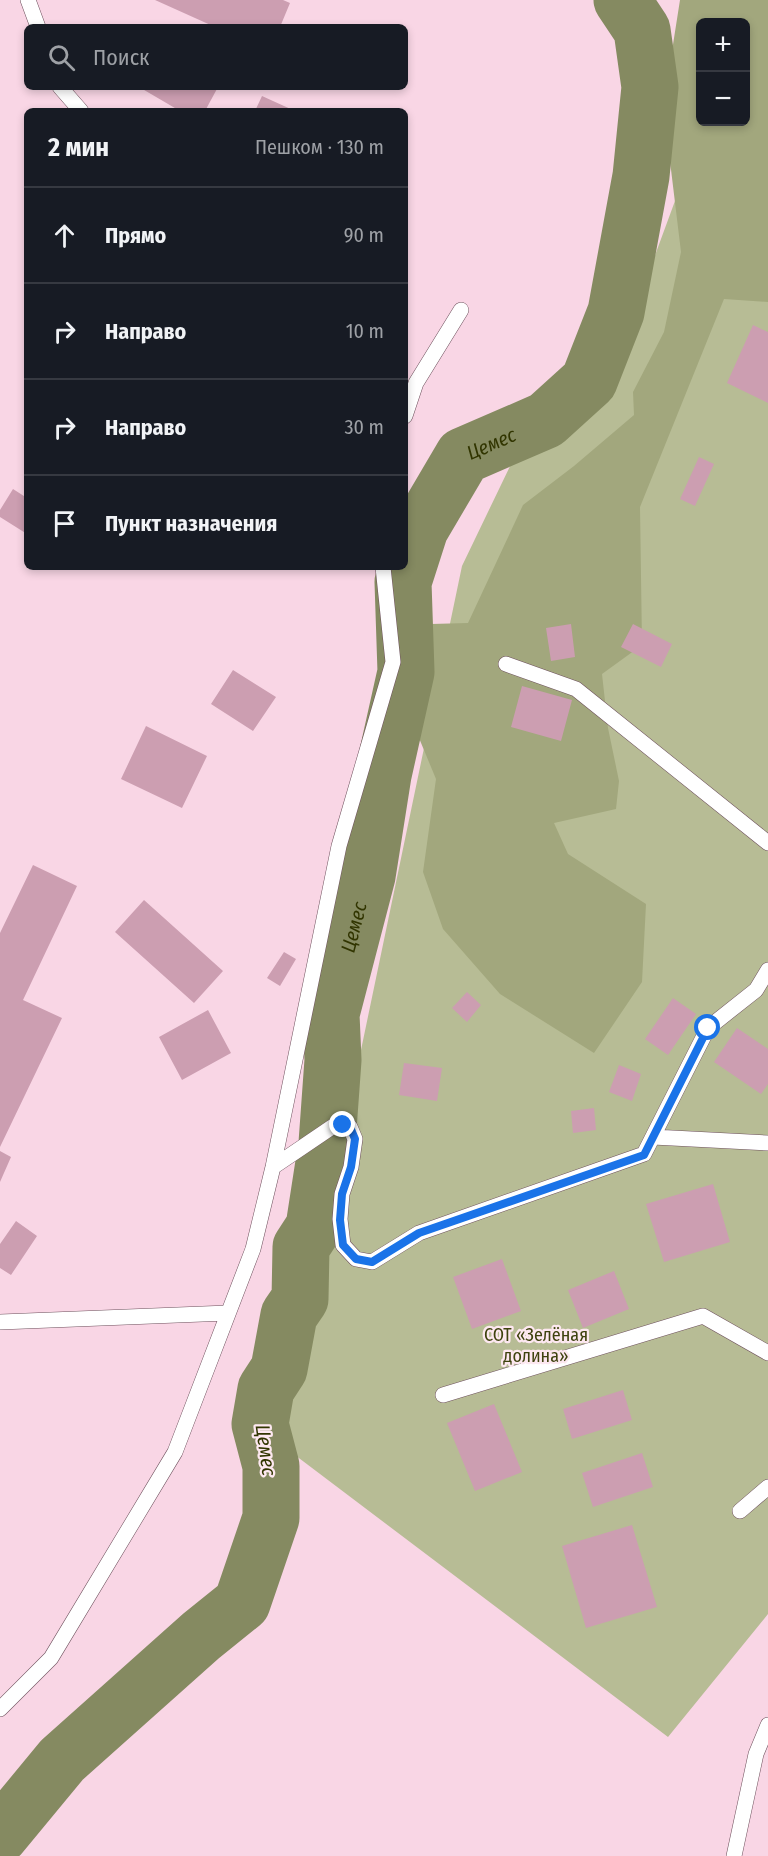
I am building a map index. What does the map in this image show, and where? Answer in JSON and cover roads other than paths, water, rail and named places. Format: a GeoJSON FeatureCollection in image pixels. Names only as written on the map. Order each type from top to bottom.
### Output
{"type":"FeatureCollection","features":[{"type":"Feature","properties":{"kind":"lane"},"geometry":{"type":"LineString","coordinates":[[28,0],[37,24]]}},
{"type":"Feature","properties":{"kind":"lane"},"geometry":{"type":"LineString","coordinates":[[63,90],[78,108]]}},
{"type":"Feature","properties":{"kind":"lane"},"geometry":{"type":"LineString","coordinates":[[408,407],[416,383],[461,310]]}},
{"type":"Feature","properties":{"kind":"lane"},"geometry":{"type":"LineString","coordinates":[[0,1709],[51,1658],[176,1452],[253,1249],[273,1167],[339,846],[393,662],[383,570]]}},
{"type":"Feature","properties":{"kind":"lane"},"geometry":{"type":"LineString","coordinates":[[506,664],[576,689],[768,843]]}},
{"type":"Feature","properties":{"kind":"lane"},"geometry":{"type":"LineString","coordinates":[[273,1167],[332,1127],[343,1125],[350,1127],[355,1139],[351,1167],[341,1203],[340,1220],[343,1245],[356,1259],[372,1262],[419,1233],[644,1155],[708,1028],[762,993],[768,970]]}},
{"type":"Feature","properties":{"kind":"lane"},"geometry":{"type":"LineString","coordinates":[[653,1137],[768,1143]]}},
{"type":"Feature","properties":{"kind":"lane"},"geometry":{"type":"LineString","coordinates":[[0,1322],[228,1313]]}},
{"type":"Feature","properties":{"kind":"lane"},"geometry":{"type":"LineString","coordinates":[[443,1395],[703,1316],[768,1353]]}},
{"type":"Feature","properties":{"kind":"lane"},"geometry":{"type":"LineString","coordinates":[[740,1511],[768,1487]]}},
{"type":"Feature","properties":{"kind":"lane"},"geometry":{"type":"LineString","coordinates":[[734,1856],[756,1754],[768,1725]]}},
{"type":"Feature","properties":{"kind":"waterway","name":"Цемес"},"geometry":{"type":"LineString","coordinates":[[408,566],[420,529],[463,456],[546,420],[589,381],[616,312],[641,176],[650,87],[642,30],[622,0]]}},
{"type":"Feature","properties":{"kind":"waterway","name":"Цемес"},"geometry":{"type":"LineString","coordinates":[[0,1835],[62,1760],[201,1636],[242,1603],[271,1518],[271,1466],[260,1424],[266,1389],[279,1369],[289,1315],[300,1299],[301,1247],[314,1227],[327,1143],[333,1060],[331,1014],[367,876],[383,775],[406,672],[403,582],[407,570]]}},
{"type":"Feature","properties":{"kind":"park label","name":"СОТ «Зелёная долина»"},"geometry":{"type":"Point","coordinates":[536,1345]}}]}
